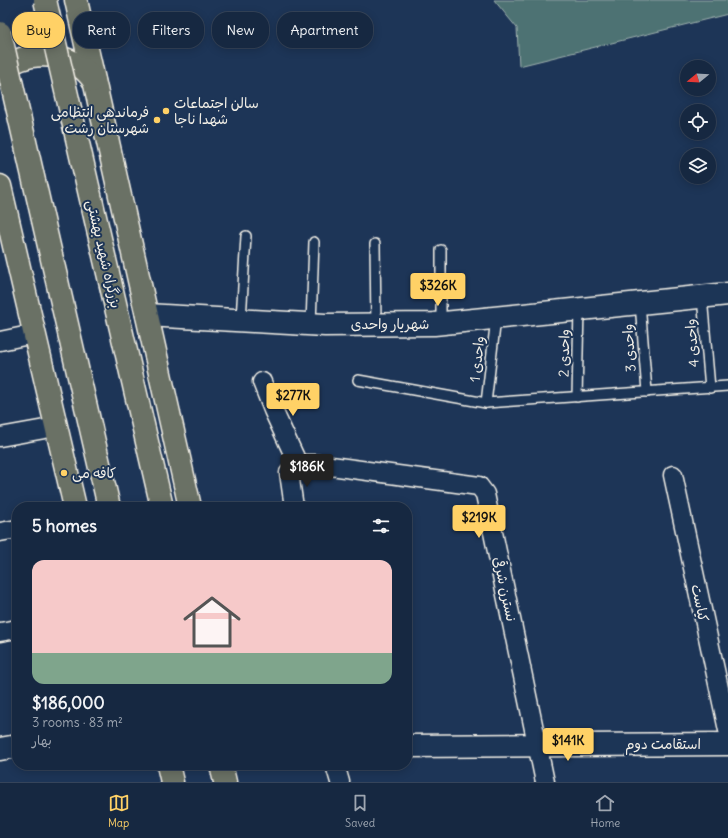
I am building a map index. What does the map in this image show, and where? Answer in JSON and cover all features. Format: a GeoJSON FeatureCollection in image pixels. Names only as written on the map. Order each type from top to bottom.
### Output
{"type":"FeatureCollection","features":[{"type":"Feature","properties":{"kind":"highway","name":"بزرگراه شهید بهشتی"},"geometry":{"type":"LineString","coordinates":[[46,0],[161,502]]}},
{"type":"Feature","properties":{"kind":"highway"},"geometry":{"type":"LineString","coordinates":[[76,0],[189,502]]}},
{"type":"Feature","properties":{"kind":"highway"},"geometry":{"type":"LineString","coordinates":[[0,33],[108,502]]}},
{"type":"Feature","properties":{"kind":"highway"},"geometry":{"type":"LineString","coordinates":[[0,72],[11,64],[26,57],[41,55],[52,56],[68,60],[77,65],[94,81]]}},
{"type":"Feature","properties":{"kind":"highway"},"geometry":{"type":"LineString","coordinates":[[0,186],[6,239],[34,334],[74,502]]}},
{"type":"Feature","properties":{"kind":"highway"},"geometry":{"type":"LineString","coordinates":[[222,770],[225,782]]}},
{"type":"Feature","properties":{"kind":"street","name":"شهریار واحدی"},"geometry":{"type":"LineString","coordinates":[[147,315],[311,324],[434,324],[728,294]]}},
{"type":"Feature","properties":{"kind":"street"},"geometry":{"type":"LineString","coordinates":[[0,341],[34,334]]}},
{"type":"Feature","properties":{"kind":"street"},"geometry":{"type":"LineString","coordinates":[[262,382],[293,468],[294,502]]}},
{"type":"Feature","properties":{"kind":"street"},"geometry":{"type":"LineString","coordinates":[[0,437],[56,427]]}},
{"type":"Feature","properties":{"kind":"street","name":"نسترن شرقی"},"geometry":{"type":"LineString","coordinates":[[293,468],[316,464],[479,486],[485,494],[545,782]]}},
{"type":"Feature","properties":{"kind":"street","name":"کیاست"},"geometry":{"type":"LineString","coordinates":[[673,475],[728,730]]}},
{"type":"Feature","properties":{"kind":"street"},"geometry":{"type":"LineString","coordinates":[[0,532],[12,530]]}},
{"type":"Feature","properties":{"kind":"street"},"geometry":{"type":"LineString","coordinates":[[0,632],[12,630]]}},
{"type":"Feature","properties":{"kind":"street","name":"استقامت دوم"},"geometry":{"type":"LineString","coordinates":[[412,746],[728,744]]}},
{"type":"Feature","properties":{"kind":"street"},"geometry":{"type":"LineString","coordinates":[[0,749],[12,747]]}},
{"type":"Feature","properties":{"kind":"street"},"geometry":{"type":"LineString","coordinates":[[336,770],[340,782]]}},
{"type":"Feature","properties":{"kind":"lane"},"geometry":{"type":"LineString","coordinates":[[241,320],[246,236]]}},
{"type":"Feature","properties":{"kind":"lane"},"geometry":{"type":"LineString","coordinates":[[311,324],[314,242]]}},
{"type":"Feature","properties":{"kind":"lane"},"geometry":{"type":"LineString","coordinates":[[375,244],[376,324]]}},
{"type":"Feature","properties":{"kind":"lane"},"geometry":{"type":"LineString","coordinates":[[441,250],[442,323]]}},
{"type":"Feature","properties":{"kind":"lane","name":"واحدی 4"},"geometry":{"type":"LineString","coordinates":[[702,297],[710,388]]}},
{"type":"Feature","properties":{"kind":"lane","name":"واحدی 3"},"geometry":{"type":"LineString","coordinates":[[640,303],[647,392]]}},
{"type":"Feature","properties":{"kind":"lane","name":"واحدی 2"},"geometry":{"type":"LineString","coordinates":[[577,397],[578,309]]}},
{"type":"Feature","properties":{"kind":"lane","name":"واحدی 1"},"geometry":{"type":"LineString","coordinates":[[486,403],[496,318]]}},
{"type":"Feature","properties":{"kind":"lane"},"geometry":{"type":"LineString","coordinates":[[358,380],[486,403],[728,386]]}},
{"type":"Feature","properties":{"kind":"green space"},"geometry":{"type":"Polygon","coordinates":[[[494,0],[728,0],[728,14],[519,66],[517,28],[494,0]]]}},
{"type":"Feature","properties":{"kind":"place","name":"سالن اجتماعات شهدا ناجا"},"geometry":{"type":"Point","coordinates":[166,111]}},
{"type":"Feature","properties":{"kind":"place","name":"فرماندهی انتظامی شهرستان رشت"},"geometry":{"type":"Point","coordinates":[157,120]}},
{"type":"Feature","properties":{"kind":"place","name":"کافه می"},"geometry":{"type":"Point","coordinates":[64,473]}}]}
